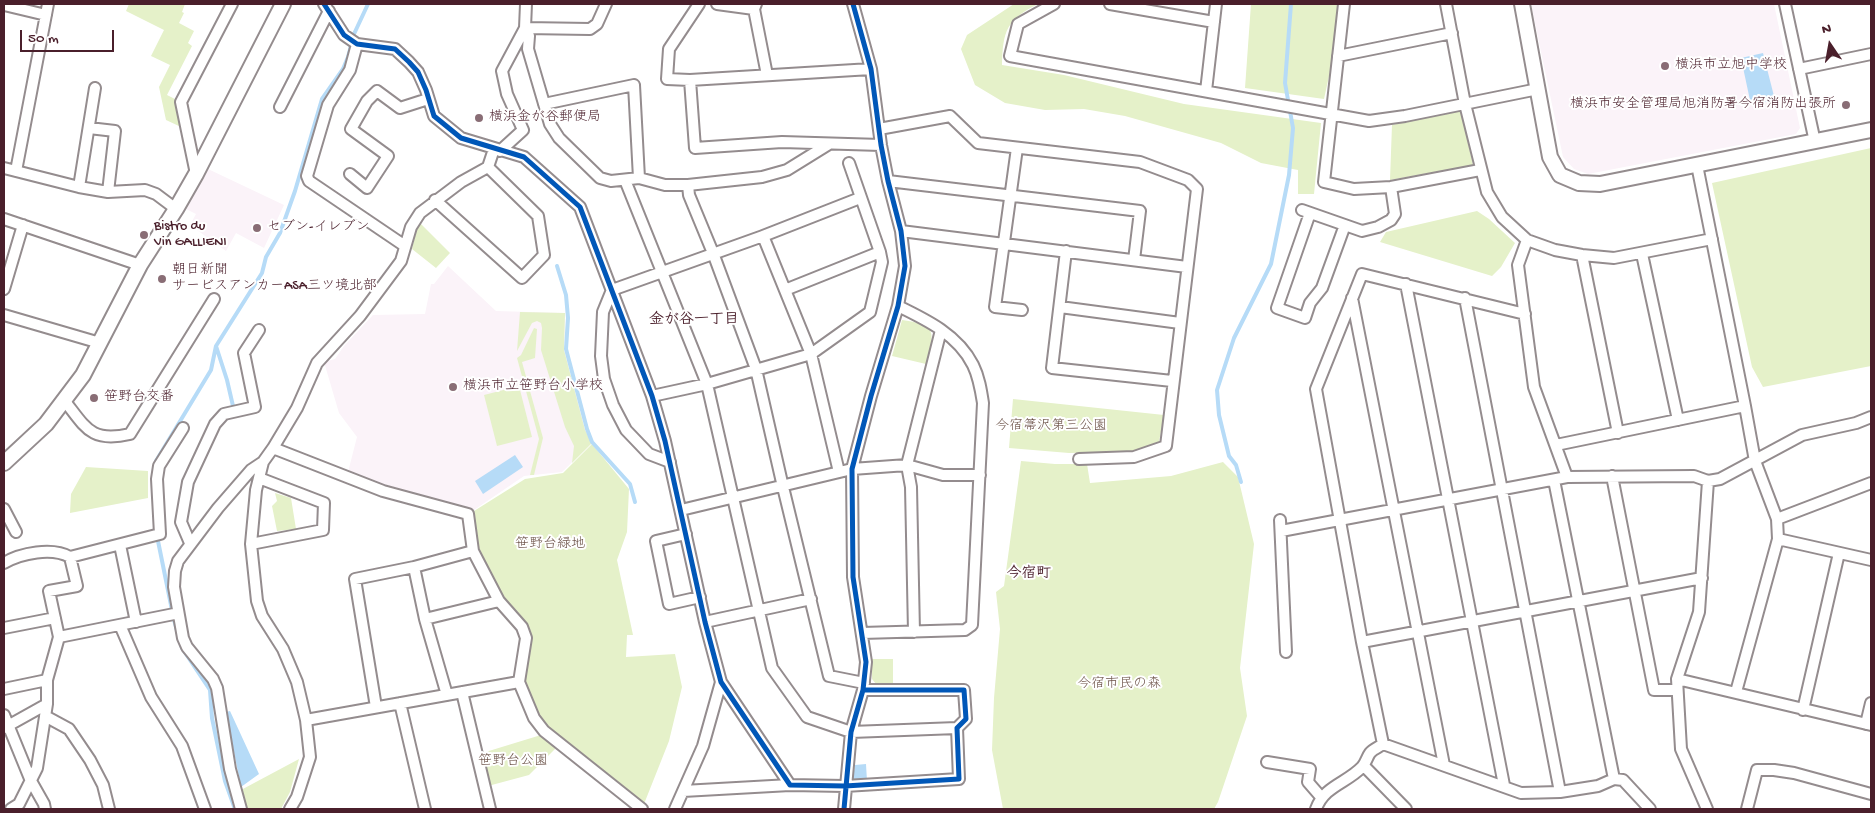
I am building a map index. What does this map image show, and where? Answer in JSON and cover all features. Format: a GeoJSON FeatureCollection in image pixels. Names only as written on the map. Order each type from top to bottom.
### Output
{"type":"FeatureCollection","features":[{"type":"Feature","properties":{"kind":"street"},"geometry":{"type":"LineString","coordinates":[[16,171],[48,4]]}},
{"type":"Feature","properties":{"kind":"street"},"geometry":{"type":"LineString","coordinates":[[196,174],[181,102],[232,4]]}},
{"type":"Feature","properties":{"kind":"street"},"geometry":{"type":"LineString","coordinates":[[4,463],[46,424],[83,375],[140,265],[196,174],[283,4]]}},
{"type":"Feature","properties":{"kind":"street"},"geometry":{"type":"LineString","coordinates":[[241,809],[230,769],[217,688],[213,679],[187,647],[178,615],[174,587],[178,561],[190,543],[251,470],[263,462],[273,448],[297,408],[317,363],[360,316],[401,260],[411,227],[420,213],[461,182],[488,167],[497,150],[522,130],[507,94],[502,71],[525,28],[526,4]]}},
{"type":"Feature","properties":{"kind":"street"},"geometry":{"type":"LineString","coordinates":[[525,28],[590,29],[597,24],[606,4]]}},
{"type":"Feature","properties":{"kind":"street"},"geometry":{"type":"LineString","coordinates":[[699,4],[669,49],[667,79],[690,80],[871,69]]}},
{"type":"Feature","properties":{"kind":"street"},"geometry":{"type":"LineString","coordinates":[[717,4],[755,6],[767,75]]}},
{"type":"Feature","properties":{"kind":"street"},"geometry":{"type":"LineString","coordinates":[[844,809],[851,732],[864,686],[866,662],[853,577],[852,469],[871,396],[898,306],[905,266],[901,230],[881,145],[871,69],[853,4]]}},
{"type":"Feature","properties":{"kind":"street"},"geometry":{"type":"LineString","coordinates":[[1054,4],[1018,24],[1010,56],[1369,121],[1405,116],[1538,89]]}},
{"type":"Feature","properties":{"kind":"street"},"geometry":{"type":"LineString","coordinates":[[1110,4],[1214,22]]}},
{"type":"Feature","properties":{"kind":"street"},"geometry":{"type":"LineString","coordinates":[[1206,91],[1216,4]]}},
{"type":"Feature","properties":{"kind":"street"},"geometry":{"type":"LineString","coordinates":[[1344,4],[1324,182],[1354,190],[1391,187],[1480,170]]}},
{"type":"Feature","properties":{"kind":"street"},"geometry":{"type":"LineString","coordinates":[[1446,4],[1465,104],[1487,192],[1502,217],[1527,240],[1555,250],[1614,258],[1712,239]]}},
{"type":"Feature","properties":{"kind":"street"},"geometry":{"type":"LineString","coordinates":[[1522,4],[1550,157],[1560,175],[1579,183],[1600,184],[1871,130]]}},
{"type":"Feature","properties":{"kind":"street"},"geometry":{"type":"LineString","coordinates":[[1785,4],[1815,142]]}},
{"type":"Feature","properties":{"kind":"street"},"geometry":{"type":"LineString","coordinates":[[4,5],[46,15]]}},
{"type":"Feature","properties":{"kind":"street"},"geometry":{"type":"LineString","coordinates":[[327,7],[344,35],[357,44],[395,50],[418,72],[434,116],[461,138],[524,157],[580,207],[652,396],[670,462],[705,622],[721,682],[790,785]]}},
{"type":"Feature","properties":{"kind":"street"},"geometry":{"type":"LineString","coordinates":[[280,107],[327,7]]}},
{"type":"Feature","properties":{"kind":"street"},"geometry":{"type":"LineString","coordinates":[[525,28],[529,36],[528,49],[550,124],[559,138],[600,178],[611,181],[639,178],[665,185],[688,185],[762,177],[786,170],[829,144]]}},
{"type":"Feature","properties":{"kind":"street"},"geometry":{"type":"LineString","coordinates":[[1338,56],[1452,33]]}},
{"type":"Feature","properties":{"kind":"street"},"geometry":{"type":"LineString","coordinates":[[357,44],[350,70],[328,105],[307,176],[309,181],[405,246]]}},
{"type":"Feature","properties":{"kind":"street"},"geometry":{"type":"LineString","coordinates":[[1799,69],[1871,54]]}},
{"type":"Feature","properties":{"kind":"street"},"geometry":{"type":"LineString","coordinates":[[690,80],[695,148],[782,142],[829,144],[844,147],[881,145]]}},
{"type":"Feature","properties":{"kind":"street"},"geometry":{"type":"LineString","coordinates":[[544,104],[634,85],[639,178]]}},
{"type":"Feature","properties":{"kind":"street"},"geometry":{"type":"LineString","coordinates":[[79,187],[95,88]]}},
{"type":"Feature","properties":{"kind":"street"},"geometry":{"type":"LineString","coordinates":[[350,174],[367,188],[388,156],[351,129],[368,101],[377,91],[400,108],[428,99]]}},
{"type":"Feature","properties":{"kind":"street"},"geometry":{"type":"LineString","coordinates":[[879,130],[950,116],[978,143],[1140,162],[1188,180],[1196,189],[1172,381],[1166,446],[1134,457],[1079,459]]}},
{"type":"Feature","properties":{"kind":"street"},"geometry":{"type":"LineString","coordinates":[[89,128],[115,131],[108,192]]}},
{"type":"Feature","properties":{"kind":"street"},"geometry":{"type":"LineString","coordinates":[[1017,148],[995,307],[1022,310]]}},
{"type":"Feature","properties":{"kind":"street"},"geometry":{"type":"LineString","coordinates":[[652,396],[707,384],[811,354],[870,312],[882,262],[849,163]]}},
{"type":"Feature","properties":{"kind":"street"},"geometry":{"type":"LineString","coordinates":[[1697,165],[1755,461],[1777,519],[1778,539],[1736,692]]}},
{"type":"Feature","properties":{"kind":"street"},"geometry":{"type":"LineString","coordinates":[[435,200],[522,278],[544,255],[538,216],[488,167]]}},
{"type":"Feature","properties":{"kind":"street"},"geometry":{"type":"LineString","coordinates":[[4,168],[79,187],[108,192],[145,190],[156,194],[176,209]]}},
{"type":"Feature","properties":{"kind":"street"},"geometry":{"type":"LineString","coordinates":[[625,180],[707,384],[772,668],[807,717],[851,732],[956,728],[966,719],[964,690],[864,686],[830,676],[756,369],[713,253],[689,195],[688,185]]}},
{"type":"Feature","properties":{"kind":"street"},"geometry":{"type":"LineString","coordinates":[[888,181],[1140,211],[1134,260]]}},
{"type":"Feature","properties":{"kind":"street"},"geometry":{"type":"LineString","coordinates":[[1345,224],[1322,288],[1310,303],[1305,318],[1277,308],[1306,211],[1345,224],[1362,231],[1378,228],[1391,220],[1395,214],[1391,187]]}},
{"type":"Feature","properties":{"kind":"street"},"geometry":{"type":"LineString","coordinates":[[670,462],[649,454],[626,430],[613,405],[604,379],[601,356],[603,312],[612,290],[763,236],[860,198]]}},
{"type":"Feature","properties":{"kind":"street"},"geometry":{"type":"LineString","coordinates":[[4,218],[140,265]]}},
{"type":"Feature","properties":{"kind":"street"},"geometry":{"type":"LineString","coordinates":[[4,290],[23,225]]}},
{"type":"Feature","properties":{"kind":"street"},"geometry":{"type":"LineString","coordinates":[[901,230],[1187,267]]}},
{"type":"Feature","properties":{"kind":"street"},"geometry":{"type":"LineString","coordinates":[[763,236],[811,354],[839,472]]}},
{"type":"Feature","properties":{"kind":"street"},"geometry":{"type":"LineString","coordinates":[[1527,240],[1518,266],[1534,387],[1566,477]]}},
{"type":"Feature","properties":{"kind":"street"},"geometry":{"type":"LineString","coordinates":[[785,290],[880,252]]}},
{"type":"Feature","properties":{"kind":"street"},"geometry":{"type":"LineString","coordinates":[[1066,252],[1052,368],[1172,381]]}},
{"type":"Feature","properties":{"kind":"street"},"geometry":{"type":"LineString","coordinates":[[1642,254],[1678,420]]}},
{"type":"Feature","properties":{"kind":"street"},"geometry":{"type":"LineString","coordinates":[[1582,255],[1618,433]]}},
{"type":"Feature","properties":{"kind":"street"},"geometry":{"type":"LineString","coordinates":[[1383,744],[1362,642],[1316,389],[1362,274],[1525,314]]}},
{"type":"Feature","properties":{"kind":"street"},"geometry":{"type":"LineString","coordinates":[[1406,284],[1504,785]]}},
{"type":"Feature","properties":{"kind":"street"},"geometry":{"type":"LineString","coordinates":[[64,400],[83,424],[96,436],[130,434],[214,298]]}},
{"type":"Feature","properties":{"kind":"street"},"geometry":{"type":"LineString","coordinates":[[1352,298],[1444,765]]}},
{"type":"Feature","properties":{"kind":"street"},"geometry":{"type":"LineString","coordinates":[[1465,298],[1560,792]]}},
{"type":"Feature","properties":{"kind":"street"},"geometry":{"type":"LineString","coordinates":[[862,633],[965,630],[972,624],[983,403],[979,382],[973,365],[957,343],[926,319],[898,306]]}},
{"type":"Feature","properties":{"kind":"street"},"geometry":{"type":"LineString","coordinates":[[1060,307],[1180,324]]}},
{"type":"Feature","properties":{"kind":"street"},"geometry":{"type":"LineString","coordinates":[[4,315],[100,343]]}},
{"type":"Feature","properties":{"kind":"street"},"geometry":{"type":"LineString","coordinates":[[190,543],[181,522],[188,482],[215,424],[224,414],[255,407],[244,352],[259,330]]}},
{"type":"Feature","properties":{"kind":"street"},"geometry":{"type":"LineString","coordinates":[[914,632],[911,487],[907,465],[941,330]]}},
{"type":"Feature","properties":{"kind":"street"},"geometry":{"type":"LineString","coordinates":[[1556,446],[1745,406]]}},
{"type":"Feature","properties":{"kind":"street"},"geometry":{"type":"LineString","coordinates":[[1281,531],[1566,477],[1694,476],[1708,481],[1720,479],[1802,436],[1856,423],[1871,417]]}},
{"type":"Feature","properties":{"kind":"street"},"geometry":{"type":"LineString","coordinates":[[4,562],[11,558],[45,551],[64,554],[70,557],[160,534],[157,478],[159,466],[183,428]]}},
{"type":"Feature","properties":{"kind":"street"},"geometry":{"type":"LineString","coordinates":[[273,448],[383,491],[468,514],[474,551],[499,601],[522,627],[526,638],[519,682],[534,718],[544,732],[642,809]]}},
{"type":"Feature","properties":{"kind":"street"},"geometry":{"type":"LineString","coordinates":[[263,462],[256,490],[251,544],[257,601],[262,616],[283,649],[297,682],[306,720],[310,757],[297,797],[290,809]]}},
{"type":"Feature","properties":{"kind":"street"},"geometry":{"type":"LineString","coordinates":[[681,510],[852,469],[907,465],[943,474],[980,475]]}},
{"type":"Feature","properties":{"kind":"street"},"geometry":{"type":"LineString","coordinates":[[1612,476],[1654,690],[1677,690]]}},
{"type":"Feature","properties":{"kind":"street"},"geometry":{"type":"LineString","coordinates":[[251,544],[323,530],[324,503],[259,478]]}},
{"type":"Feature","properties":{"kind":"street"},"geometry":{"type":"LineString","coordinates":[[1554,480],[1614,778]]}},
{"type":"Feature","properties":{"kind":"street"},"geometry":{"type":"LineString","coordinates":[[1707,809],[1681,748],[1677,680],[1699,612],[1708,481]]}},
{"type":"Feature","properties":{"kind":"street"},"geometry":{"type":"LineString","coordinates":[[1777,519],[1871,482]]}},
{"type":"Feature","properties":{"kind":"street"},"geometry":{"type":"LineString","coordinates":[[4,509],[16,532]]}},
{"type":"Feature","properties":{"kind":"street"},"geometry":{"type":"LineString","coordinates":[[1280,520],[1286,652]]}},
{"type":"Feature","properties":{"kind":"street"},"geometry":{"type":"LineString","coordinates":[[686,534],[656,541],[669,604],[700,597]]}},
{"type":"Feature","properties":{"kind":"street"},"geometry":{"type":"LineString","coordinates":[[1778,539],[1871,560]]}},
{"type":"Feature","properties":{"kind":"street"},"geometry":{"type":"LineString","coordinates":[[120,545],[136,622]]}},
{"type":"Feature","properties":{"kind":"street"},"geometry":{"type":"LineString","coordinates":[[376,707],[355,580],[474,551]]}},
{"type":"Feature","properties":{"kind":"street"},"geometry":{"type":"LineString","coordinates":[[1803,710],[1839,553]]}},
{"type":"Feature","properties":{"kind":"street"},"geometry":{"type":"LineString","coordinates":[[11,809],[19,804],[37,768],[47,704],[47,680],[59,637],[49,591],[77,586],[70,557]]}},
{"type":"Feature","properties":{"kind":"street"},"geometry":{"type":"LineString","coordinates":[[414,567],[425,619],[447,695]]}},
{"type":"Feature","properties":{"kind":"street"},"geometry":{"type":"LineString","coordinates":[[1362,642],[1702,578]]}},
{"type":"Feature","properties":{"kind":"street"},"geometry":{"type":"LineString","coordinates":[[705,622],[811,599]]}},
{"type":"Feature","properties":{"kind":"street"},"geometry":{"type":"LineString","coordinates":[[425,619],[499,601]]}},
{"type":"Feature","properties":{"kind":"street"},"geometry":{"type":"LineString","coordinates":[[59,637],[174,614],[178,615]]}},
{"type":"Feature","properties":{"kind":"street"},"geometry":{"type":"LineString","coordinates":[[4,628],[55,618]]}},
{"type":"Feature","properties":{"kind":"street"},"geometry":{"type":"LineString","coordinates":[[120,625],[151,697],[182,746],[205,809]]}},
{"type":"Feature","properties":{"kind":"street"},"geometry":{"type":"LineString","coordinates":[[4,689],[47,680]]}},
{"type":"Feature","properties":{"kind":"street"},"geometry":{"type":"LineString","coordinates":[[1677,680],[1736,692],[1869,725],[1871,703]]}},
{"type":"Feature","properties":{"kind":"street"},"geometry":{"type":"LineString","coordinates":[[306,720],[519,682]]}},
{"type":"Feature","properties":{"kind":"street"},"geometry":{"type":"LineString","coordinates":[[675,809],[703,746],[721,682]]}},
{"type":"Feature","properties":{"kind":"street"},"geometry":{"type":"LineString","coordinates":[[462,692],[490,809]]}},
{"type":"Feature","properties":{"kind":"street"},"geometry":{"type":"LineString","coordinates":[[400,703],[425,809]]}},
{"type":"Feature","properties":{"kind":"street"},"geometry":{"type":"LineString","coordinates":[[6,726],[47,704]]}},
{"type":"Feature","properties":{"kind":"street"},"geometry":{"type":"LineString","coordinates":[[4,715],[6,726],[45,809]]}},
{"type":"Feature","properties":{"kind":"street"},"geometry":{"type":"LineString","coordinates":[[45,716],[69,729],[90,760],[102,785],[109,809]]}},
{"type":"Feature","properties":{"kind":"street"},"geometry":{"type":"LineString","coordinates":[[683,791],[790,785],[845,786],[959,779],[956,728]]}},
{"type":"Feature","properties":{"kind":"street"},"geometry":{"type":"LineString","coordinates":[[1383,744],[1504,785],[1521,793],[1560,792],[1598,786],[1614,778],[1623,780],[1650,809]]}},
{"type":"Feature","properties":{"kind":"street"},"geometry":{"type":"LineString","coordinates":[[1316,809],[1321,797],[1329,789],[1351,777],[1364,766],[1371,752],[1383,744]]}},
{"type":"Feature","properties":{"kind":"street"},"geometry":{"type":"LineString","coordinates":[[1267,762],[1310,769],[1308,782],[1321,797]]}},
{"type":"Feature","properties":{"kind":"street"},"geometry":{"type":"LineString","coordinates":[[1364,766],[1406,809]]}},
{"type":"Feature","properties":{"kind":"street"},"geometry":{"type":"LineString","coordinates":[[1747,809],[1757,770],[1794,773],[1871,794]]}},
{"type":"Feature","properties":{"kind":"shaded area","name":"横浜市立旭中学校"},"geometry":{"type":"Polygon","coordinates":[[[1531,4],[1774,4],[1800,128],[1796,134],[1588,174],[1574,169],[1563,157],[1531,4]]]}},
{"type":"Feature","properties":{"kind":"shaded area"},"geometry":{"type":"Polygon","coordinates":[[[208,169],[284,205],[264,248],[236,233],[226,251],[190,225],[196,214],[186,209],[208,169]]]}},
{"type":"Feature","properties":{"kind":"shaded area","name":"横浜市立笹野台小学校"},"geometry":{"type":"Polygon","coordinates":[[[448,266],[496,311],[565,313],[564,350],[585,430],[592,443],[562,472],[524,476],[474,510],[348,472],[357,437],[339,413],[324,362],[335,359],[344,346],[373,315],[425,314],[431,284],[434,284],[448,266]]]}},
{"type":"Feature","properties":{"kind":"green space"},"geometry":{"type":"Polygon","coordinates":[[[129,4],[185,4],[182,12],[184,13],[179,23],[194,31],[188,43],[192,46],[167,95],[177,100],[181,127],[166,120],[159,87],[170,65],[151,56],[164,30],[126,11],[129,4]]]}},
{"type":"Feature","properties":{"kind":"green space"},"geometry":{"type":"Polygon","coordinates":[[[1014,4],[1038,4],[1019,16],[1008,28],[1005,35],[1002,65],[1064,75],[1184,104],[1321,123],[1314,194],[1298,194],[1298,170],[1261,163],[1221,143],[1125,116],[1084,109],[1045,110],[1005,103],[975,85],[961,49],[967,35],[1014,4]]]}},
{"type":"Feature","properties":{"kind":"green space"},"geometry":{"type":"Polygon","coordinates":[[[1251,4],[1340,4],[1338,35],[1324,99],[1245,88],[1251,4]]]}},
{"type":"Feature","properties":{"kind":"green space"},"geometry":{"type":"Polygon","coordinates":[[[1461,111],[1473,165],[1390,180],[1392,125],[1461,111]]]}},
{"type":"Feature","properties":{"kind":"green space"},"geometry":{"type":"Polygon","coordinates":[[[1871,148],[1871,366],[1763,387],[1752,367],[1712,183],[1871,148]]]}},
{"type":"Feature","properties":{"kind":"green space"},"geometry":{"type":"Polygon","coordinates":[[[1477,211],[1489,219],[1515,243],[1501,267],[1492,276],[1380,242],[1386,232],[1477,211]]]}},
{"type":"Feature","properties":{"kind":"green space"},"geometry":{"type":"Polygon","coordinates":[[[420,223],[450,253],[436,268],[412,249],[420,223]]]}},
{"type":"Feature","properties":{"kind":"green space"},"geometry":{"type":"Polygon","coordinates":[[[520,312],[565,313],[564,350],[585,430],[592,443],[572,463],[574,446],[565,427],[541,350],[541,323],[537,321],[532,323],[517,351],[520,312]]]}},
{"type":"Feature","properties":{"kind":"green space"},"geometry":{"type":"Polygon","coordinates":[[[902,320],[922,325],[931,332],[931,345],[926,364],[892,356],[902,320]]]}},
{"type":"Feature","properties":{"kind":"green space"},"geometry":{"type":"Polygon","coordinates":[[[534,328],[537,329],[535,358],[522,362],[543,438],[534,475],[530,475],[539,439],[517,358],[521,355],[534,328]]]}},
{"type":"Feature","properties":{"kind":"green space"},"geometry":{"type":"Polygon","coordinates":[[[519,386],[532,437],[497,446],[484,395],[519,386]]]}},
{"type":"Feature","properties":{"kind":"green space","name":"今宿箒沢第三公園"},"geometry":{"type":"Polygon","coordinates":[[[1013,399],[1164,415],[1159,442],[1131,452],[1069,453],[1009,448],[1013,399]]]}},
{"type":"Feature","properties":{"kind":"green space","name":"笹野台緑地"},"geometry":{"type":"Polygon","coordinates":[[[592,444],[629,489],[627,532],[617,560],[633,635],[627,635],[626,657],[675,654],[682,687],[669,741],[644,804],[564,744],[536,716],[525,683],[529,640],[525,624],[498,591],[479,553],[474,511],[525,479],[563,473],[592,444]]]}},
{"type":"Feature","properties":{"kind":"green space","name":"今宿市民の森"},"geometry":{"type":"Polygon","coordinates":[[[1021,461],[1087,464],[1090,483],[1171,476],[1223,462],[1238,477],[1254,544],[1240,668],[1247,716],[1214,809],[1003,809],[992,750],[1000,629],[996,592],[1004,586],[1021,461]]]}},
{"type":"Feature","properties":{"kind":"green space"},"geometry":{"type":"Polygon","coordinates":[[[86,467],[148,471],[148,498],[70,513],[71,494],[86,467]]]}},
{"type":"Feature","properties":{"kind":"green space"},"geometry":{"type":"Polygon","coordinates":[[[275,493],[291,498],[296,529],[277,531],[272,506],[277,501],[275,493]]]}},
{"type":"Feature","properties":{"kind":"green space"},"geometry":{"type":"Polygon","coordinates":[[[872,659],[893,659],[893,684],[876,684],[872,679],[872,659]]]}},
{"type":"Feature","properties":{"kind":"green space","name":"笹野台公園"},"geometry":{"type":"Polygon","coordinates":[[[541,735],[559,745],[529,775],[488,786],[479,754],[541,735]]]}},
{"type":"Feature","properties":{"kind":"green space"},"geometry":{"type":"Polygon","coordinates":[[[299,759],[290,792],[281,809],[246,809],[241,790],[299,759]]]}},
{"type":"Feature","properties":{"kind":"water"},"geometry":{"type":"Polygon","coordinates":[[[1763,53],[1775,100],[1751,105],[1741,58],[1763,53]]]}},
{"type":"Feature","properties":{"kind":"water"},"geometry":{"type":"Polygon","coordinates":[[[515,455],[523,467],[483,494],[475,481],[515,455]]]}},
{"type":"Feature","properties":{"kind":"water"},"geometry":{"type":"Polygon","coordinates":[[[230,711],[259,774],[241,787],[226,712],[230,711]]]}},
{"type":"Feature","properties":{"kind":"water"},"geometry":{"type":"Polygon","coordinates":[[[866,764],[867,781],[857,782],[853,778],[855,765],[866,764]]]}},
{"type":"Feature","properties":{"kind":"waterway"},"geometry":{"type":"LineString","coordinates":[[233,406],[216,346],[262,273],[266,257],[280,233],[295,191],[322,99],[343,69],[354,34],[368,4]]}},
{"type":"Feature","properties":{"kind":"waterway"},"geometry":{"type":"LineString","coordinates":[[1241,482],[1236,465],[1229,456],[1219,415],[1217,390],[1234,338],[1271,264],[1289,175],[1293,128],[1285,83],[1291,4]]}},
{"type":"Feature","properties":{"kind":"waterway"},"geometry":{"type":"LineString","coordinates":[[557,266],[566,295],[568,318],[566,349],[587,429],[592,442],[630,484],[635,502]]}},
{"type":"Feature","properties":{"kind":"waterway"},"geometry":{"type":"LineString","coordinates":[[155,467],[156,461],[211,370],[216,346]]}},
{"type":"Feature","properties":{"kind":"waterway"},"geometry":{"type":"LineString","coordinates":[[153,482],[153,497]]}},
{"type":"Feature","properties":{"kind":"waterway"},"geometry":{"type":"LineString","coordinates":[[157,536],[174,620],[182,648],[210,690],[212,718],[225,781],[235,809]]}},
{"type":"Feature","properties":{"kind":"cycle path"},"geometry":{"type":"LineString","coordinates":[[324,4],[344,35],[357,44],[395,49],[409,62],[418,72],[434,116],[461,138],[524,157],[580,207],[652,396],[665,441],[705,622],[721,682],[790,785],[845,786],[959,779],[957,728],[966,719],[964,690],[863,690]]}},
{"type":"Feature","properties":{"kind":"cycle path"},"geometry":{"type":"LineString","coordinates":[[844,809],[851,732],[863,690],[866,662],[853,577],[852,469],[871,396],[898,306],[905,266],[901,231],[881,145],[871,69],[853,4]]}},
{"type":"Feature","properties":{"kind":"place","name":"横浜市立旭中学校"},"geometry":{"type":"Point","coordinates":[1665,66]}},
{"type":"Feature","properties":{"kind":"place","name":"横浜市安全管理局旭消防署今宿消防出張所"},"geometry":{"type":"Point","coordinates":[1846,105]}},
{"type":"Feature","properties":{"kind":"place","name":"横浜金が谷郵便局"},"geometry":{"type":"Point","coordinates":[479,118]}},
{"type":"Feature","properties":{"kind":"place","name":"セブン-イレブン"},"geometry":{"type":"Point","coordinates":[257,228]}},
{"type":"Feature","properties":{"kind":"place","name":"Bistro du Vin GALLIENI"},"geometry":{"type":"Point","coordinates":[144,235]}},
{"type":"Feature","properties":{"kind":"place","name":"朝日新聞 サービスアンカーASA三ツ境北部"},"geometry":{"type":"Point","coordinates":[162,279]}},
{"type":"Feature","properties":{"kind":"place","name":"横浜市立笹野台小学校"},"geometry":{"type":"Point","coordinates":[453,387]}},
{"type":"Feature","properties":{"kind":"place","name":"笹野台交番"},"geometry":{"type":"Point","coordinates":[94,398]}},
{"type":"Feature","properties":{"kind":"district","name":"金が谷一丁目"},"geometry":{"type":"Point","coordinates":[694,321]}},
{"type":"Feature","properties":{"kind":"district","name":"今宿町"},"geometry":{"type":"Point","coordinates":[1029,575]}}]}
